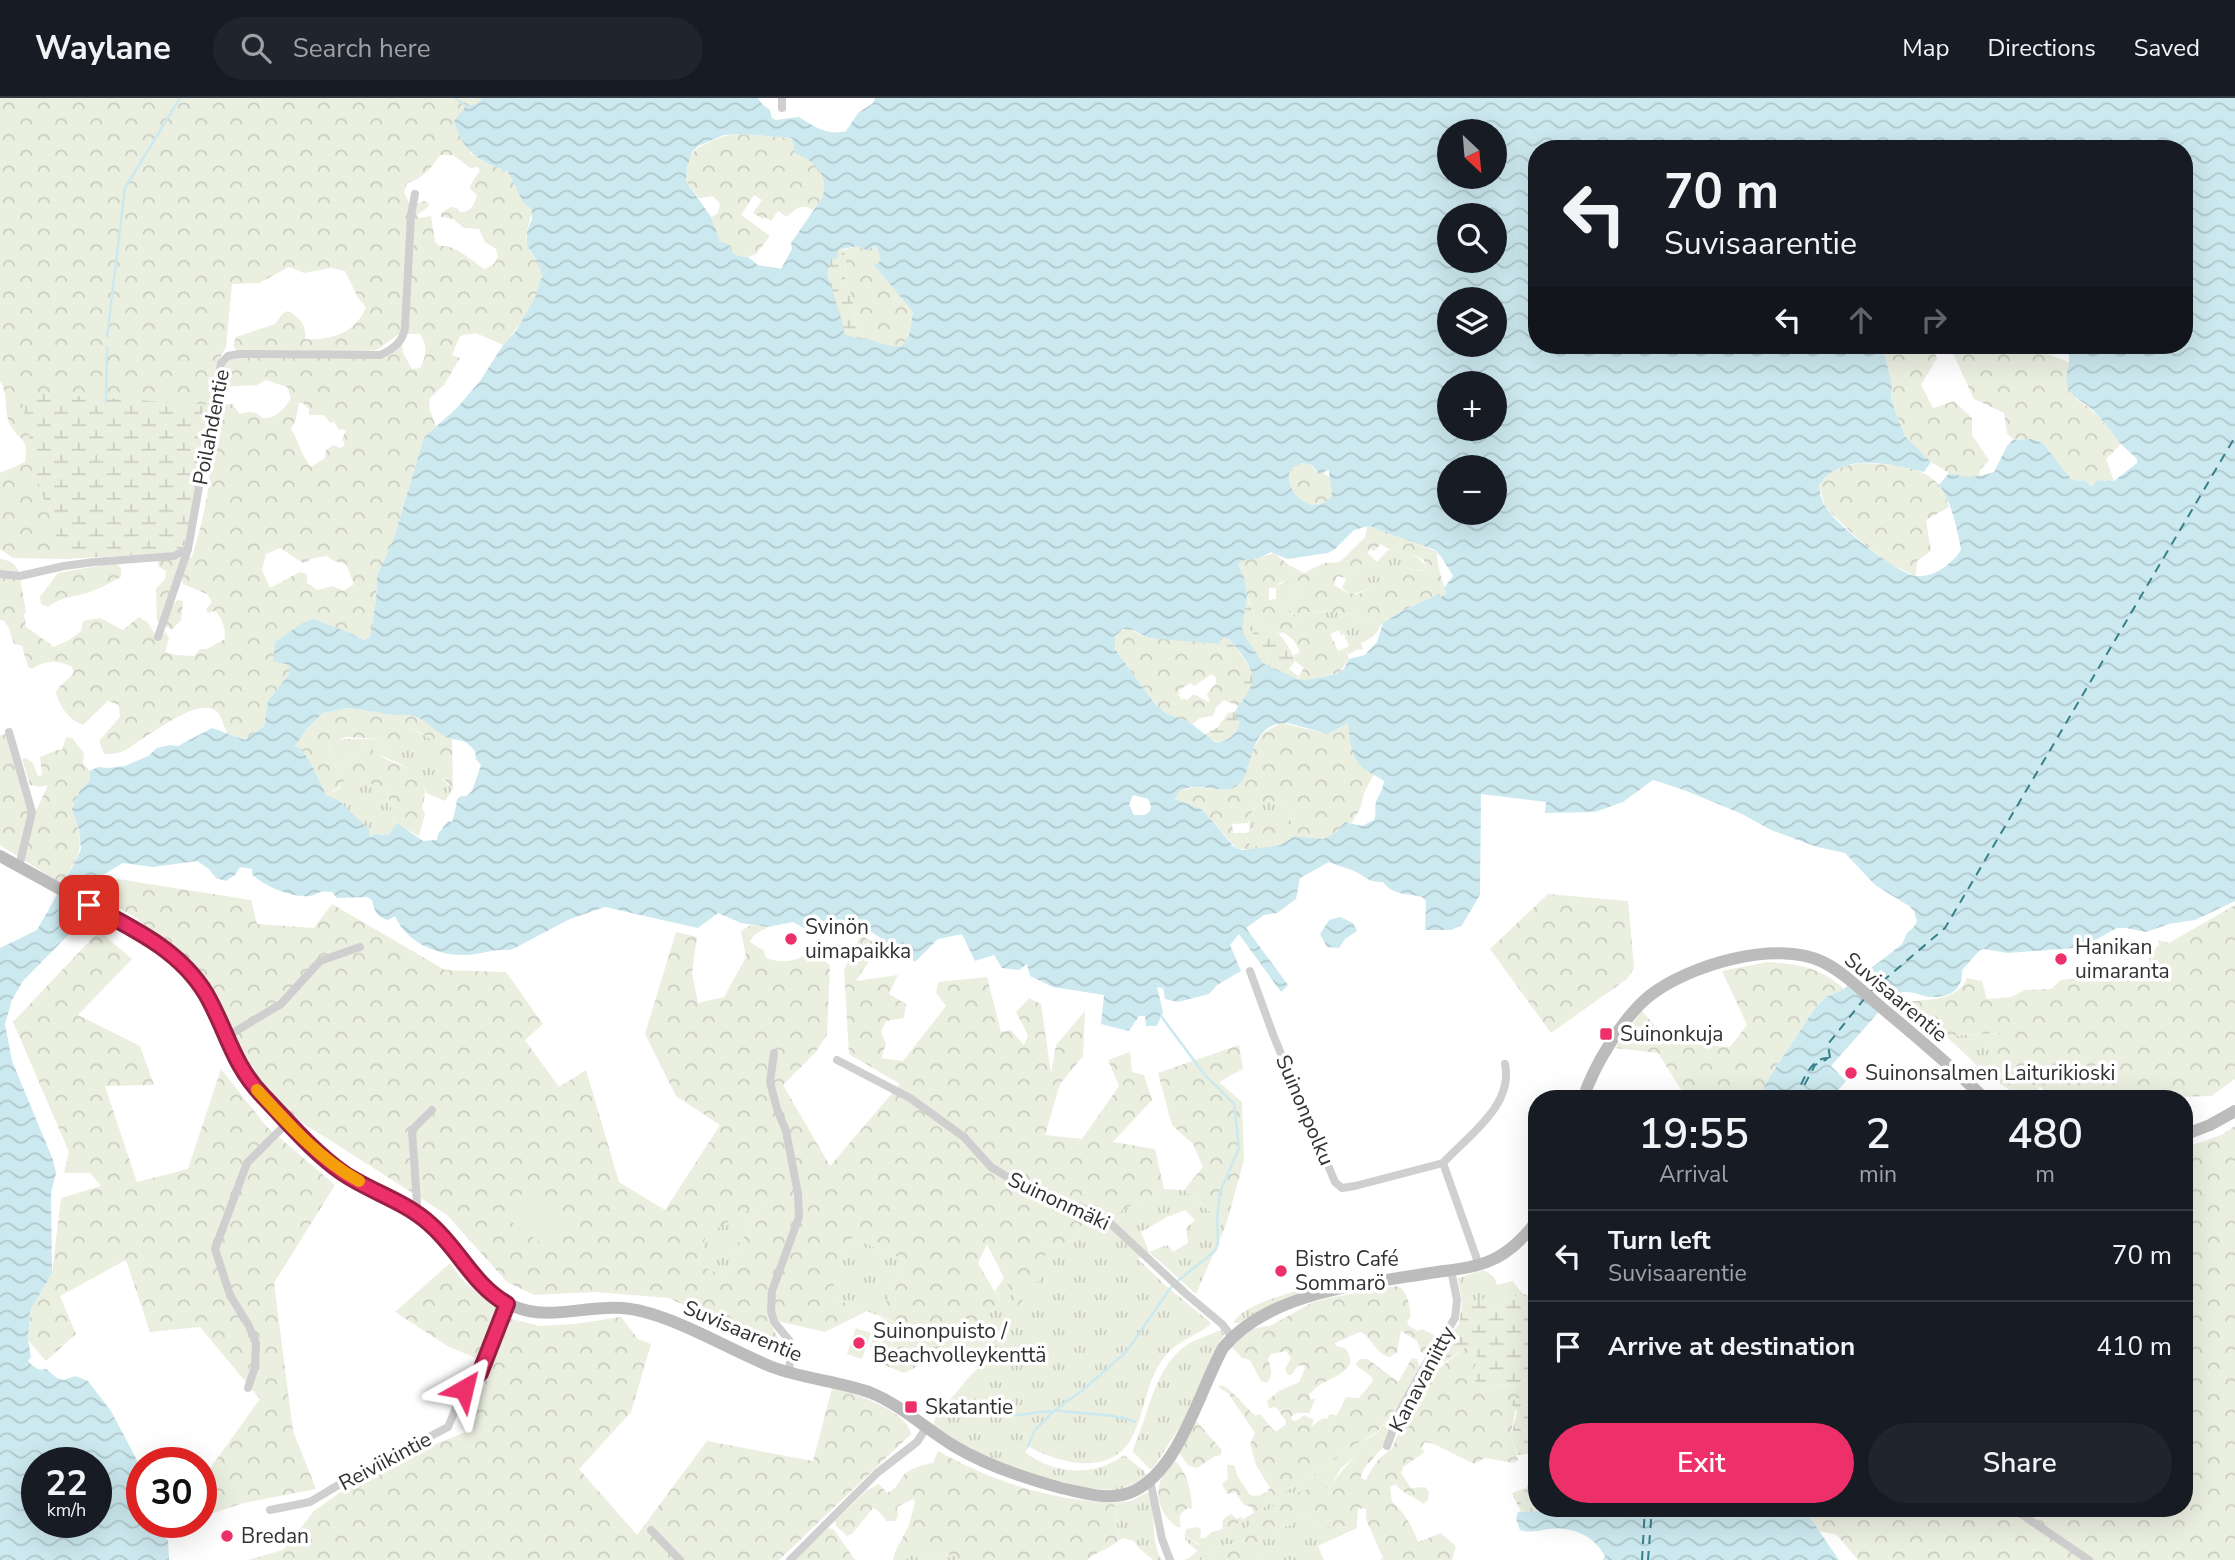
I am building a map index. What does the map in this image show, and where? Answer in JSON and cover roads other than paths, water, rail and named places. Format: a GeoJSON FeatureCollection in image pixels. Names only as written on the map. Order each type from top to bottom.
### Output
{"type":"FeatureCollection","features":[{"type":"Feature","properties":{"kind":"street"},"geometry":{"type":"LineString","coordinates":[[782,98],[782,108]]}},
{"type":"Feature","properties":{"kind":"street","name":"Poilahdentie"},"geometry":{"type":"LineString","coordinates":[[188,549],[221,363],[228,356],[239,354],[380,355],[394,347],[404,336],[411,215],[415,194]]}},
{"type":"Feature","properties":{"kind":"street"},"geometry":{"type":"LineString","coordinates":[[0,574],[20,576],[93,562],[174,556],[188,549]]}},
{"type":"Feature","properties":{"kind":"street"},"geometry":{"type":"LineString","coordinates":[[158,637],[188,549]]}},
{"type":"Feature","properties":{"kind":"street"},"geometry":{"type":"LineString","coordinates":[[9,732],[32,812],[19,867]]}},
{"type":"Feature","properties":{"kind":"street","name":"Suvisaarentie"},"geometry":{"type":"LineString","coordinates":[[0,856],[150,939],[183,965],[206,994],[234,1056],[247,1077],[288,1122],[345,1174],[416,1213],[440,1235],[481,1285],[507,1304],[521,1310],[549,1314],[621,1308],[676,1323],[789,1373],[866,1391],[892,1404],[954,1447],[995,1467],[1017,1476],[1068,1489],[1101,1496],[1120,1496],[1134,1492],[1150,1480],[1185,1432],[1214,1365],[1232,1336],[1248,1324],[1320,1294],[1479,1265],[1511,1248],[1528,1230]]}},
{"type":"Feature","properties":{"kind":"street"},"geometry":{"type":"LineString","coordinates":[[226,1037],[281,1004],[320,961],[360,947]]}},
{"type":"Feature","properties":{"kind":"street","name":"Suvisaarentie"},"geometry":{"type":"LineString","coordinates":[[1587,1090],[1604,1055],[1632,1014],[1650,996],[1684,976],[1752,955],[1780,952],[1808,956],[1840,972],[1975,1090]]}},
{"type":"Feature","properties":{"kind":"street","name":"Suinonpolku"},"geometry":{"type":"LineString","coordinates":[[1250,971],[1274,1037],[1335,1182],[1342,1188],[1354,1186],[1443,1163]]}},
{"type":"Feature","properties":{"kind":"street"},"geometry":{"type":"LineString","coordinates":[[774,1053],[770,1082],[786,1131],[798,1194],[799,1217],[772,1291],[771,1310],[774,1322],[789,1340],[789,1373]]}},
{"type":"Feature","properties":{"kind":"street","name":"Suinonmäki"},"geometry":{"type":"LineString","coordinates":[[837,1060],[910,1098],[964,1137],[991,1167],[1032,1192],[1085,1209],[1110,1223],[1232,1336]]}},
{"type":"Feature","properties":{"kind":"street"},"geometry":{"type":"LineString","coordinates":[[1479,1265],[1443,1163],[1499,1104],[1507,1075],[1505,1064]]}},
{"type":"Feature","properties":{"kind":"street"},"geometry":{"type":"LineString","coordinates":[[416,1213],[412,1130],[432,1110]]}},
{"type":"Feature","properties":{"kind":"street"},"geometry":{"type":"LineString","coordinates":[[2193,1132],[2235,1111]]}},
{"type":"Feature","properties":{"kind":"street"},"geometry":{"type":"LineString","coordinates":[[248,1388],[255,1367],[256,1343],[250,1326],[230,1295],[215,1249],[247,1163],[288,1122]]}},
{"type":"Feature","properties":{"kind":"street","name":"Kanavaniitty"},"geometry":{"type":"LineString","coordinates":[[1387,1446],[1400,1411],[1455,1318],[1457,1300],[1451,1270]]}},
{"type":"Feature","properties":{"kind":"street","name":"Reiviikintie"},"geometry":{"type":"LineString","coordinates":[[270,1510],[310,1502],[448,1427],[464,1389],[480,1373],[507,1304]]}},
{"type":"Feature","properties":{"kind":"street"},"geometry":{"type":"LineString","coordinates":[[790,1560],[877,1473],[917,1441],[926,1428]]}},
{"type":"Feature","properties":{"kind":"street"},"geometry":{"type":"LineString","coordinates":[[1150,1480],[1162,1539],[1170,1560]]}},
{"type":"Feature","properties":{"kind":"street"},"geometry":{"type":"LineString","coordinates":[[2025,1517],[2089,1560]]}},
{"type":"Feature","properties":{"kind":"street"},"geometry":{"type":"LineString","coordinates":[[651,1530],[680,1560]]}},
{"type":"Feature","properties":{"kind":"water"},"geometry":{"type":"Polygon","coordinates":[[[482,98],[758,98],[776,120],[799,117],[816,127],[839,132],[846,131],[858,113],[873,103],[875,98],[2235,98],[2235,901],[2195,920],[2169,924],[2146,932],[2117,928],[2075,948],[2008,953],[1980,950],[1962,970],[1960,983],[1953,992],[1929,997],[1905,992],[1892,997],[1831,1066],[1846,1081],[1838,1090],[1763,1090],[1815,1008],[1826,997],[1844,989],[1860,972],[1873,967],[1902,944],[1917,921],[1914,911],[1875,885],[1845,853],[1817,847],[1771,830],[1742,814],[1653,780],[1623,802],[1595,812],[1545,813],[1546,802],[1481,794],[1480,895],[1462,925],[1451,930],[1425,930],[1426,901],[1422,897],[1396,892],[1383,882],[1371,880],[1329,862],[1300,878],[1296,899],[1277,913],[1264,915],[1246,928],[1288,985],[1281,992],[1239,934],[1230,945],[1241,971],[1217,985],[1209,994],[1178,1002],[1165,999],[1163,988],[1157,987],[1163,1012],[1157,1026],[1146,1026],[1145,1016],[1139,1016],[1129,1031],[1101,1024],[1104,995],[1053,987],[1030,976],[1027,964],[1019,970],[1002,968],[994,955],[975,961],[962,934],[938,939],[915,962],[863,926],[816,935],[793,922],[768,927],[741,923],[718,913],[698,928],[605,907],[570,919],[511,950],[453,954],[433,950],[414,940],[395,916],[388,920],[378,915],[372,900],[367,897],[337,898],[332,892],[320,892],[311,896],[295,895],[270,887],[252,874],[252,869],[240,867],[235,875],[226,881],[216,878],[197,861],[153,867],[123,863],[96,879],[73,913],[76,927],[23,981],[12,1000],[5,1024],[12,1061],[56,1173],[51,1193],[52,1273],[30,1311],[28,1340],[31,1357],[28,1361],[38,1369],[46,1369],[57,1378],[64,1380],[75,1376],[88,1381],[111,1411],[130,1447],[126,1447],[126,1538],[165,1538],[168,1540],[169,1560],[0,1560],[0,948],[37,930],[73,866],[81,849],[79,830],[72,809],[80,790],[90,780],[90,771],[98,767],[125,766],[148,756],[157,748],[178,746],[212,728],[245,740],[264,726],[268,701],[289,674],[289,665],[273,661],[275,642],[301,624],[313,619],[364,640],[370,637],[377,576],[394,538],[424,437],[456,409],[480,381],[503,345],[516,331],[535,298],[542,276],[527,245],[531,209],[523,202],[508,172],[488,164],[468,148],[462,141],[454,121],[466,106],[476,104],[482,98]],[[724,135],[698,146],[692,152],[686,181],[711,217],[720,241],[730,246],[732,252],[748,257],[758,265],[781,269],[792,249],[791,243],[822,198],[822,176],[814,165],[795,153],[792,138],[724,135]],[[1528,140],[1528,354],[1884,354],[1892,384],[1891,400],[1905,436],[1931,462],[1924,472],[1868,463],[1841,468],[1829,474],[1819,485],[1821,496],[1831,514],[1867,547],[1907,573],[1916,576],[1930,575],[1942,569],[1961,550],[1951,508],[1939,485],[1949,473],[1971,477],[1994,472],[2013,440],[2031,439],[2043,443],[2072,480],[2086,481],[2091,487],[2097,480],[2114,481],[2137,463],[2137,459],[2097,414],[2068,388],[2066,377],[2068,354],[2193,354],[2193,140],[1528,140]],[[857,246],[838,250],[837,259],[831,259],[827,274],[844,334],[902,346],[909,335],[913,312],[874,265],[881,261],[877,247],[873,246],[869,251],[857,246]],[[1302,463],[1290,470],[1291,487],[1302,500],[1317,505],[1332,495],[1328,470],[1319,474],[1312,465],[1302,463]],[[1369,526],[1354,530],[1328,553],[1287,559],[1271,552],[1259,558],[1240,561],[1247,595],[1242,628],[1263,663],[1297,679],[1306,680],[1336,674],[1344,669],[1349,659],[1365,655],[1377,642],[1383,623],[1402,611],[1438,594],[1441,597],[1447,592],[1444,588],[1453,576],[1435,550],[1369,526]],[[1123,629],[1115,636],[1115,649],[1154,703],[1167,714],[1188,721],[1215,742],[1224,741],[1234,734],[1240,722],[1235,717],[1235,712],[1251,687],[1252,677],[1249,665],[1229,639],[1224,637],[1219,644],[1149,638],[1133,630],[1123,629]],[[348,708],[323,713],[295,746],[301,749],[311,763],[326,795],[339,801],[370,830],[369,837],[377,834],[388,835],[397,823],[423,841],[437,840],[438,834],[448,821],[452,822],[457,799],[472,791],[481,765],[476,759],[475,751],[467,743],[443,736],[419,718],[409,715],[390,715],[348,708]],[[1288,723],[1274,725],[1264,731],[1258,740],[1243,780],[1237,786],[1227,789],[1189,788],[1179,791],[1175,799],[1203,810],[1234,847],[1243,850],[1281,845],[1294,836],[1323,839],[1335,833],[1345,822],[1362,826],[1374,820],[1376,802],[1384,781],[1363,768],[1355,758],[1348,723],[1328,734],[1288,723]],[[1133,795],[1129,805],[1134,815],[1145,815],[1151,806],[1148,799],[1133,795]]]}},
{"type":"Feature","properties":{"kind":"water"},"geometry":{"type":"Polygon","coordinates":[[[1340,917],[1353,923],[1357,931],[1345,939],[1339,948],[1327,947],[1320,934],[1329,920],[1340,917]]]}},
{"type":"Feature","properties":{"kind":"water"},"geometry":{"type":"Polygon","coordinates":[[[1518,1512],[1528,1512],[1528,1517],[1809,1517],[1839,1560],[1603,1560],[1605,1556],[1595,1542],[1574,1531],[1557,1528],[1531,1532],[1520,1530],[1516,1519],[1518,1512]]]}},
{"type":"Feature","properties":{"kind":"waterway"},"geometry":{"type":"LineString","coordinates":[[107,337],[125,188],[180,98]]}},
{"type":"Feature","properties":{"kind":"waterway"},"geometry":{"type":"LineString","coordinates":[[455,98],[466,106]]}},
{"type":"Feature","properties":{"kind":"waterway"},"geometry":{"type":"LineString","coordinates":[[106,402],[107,347]]}},
{"type":"Feature","properties":{"kind":"waterway"},"geometry":{"type":"LineString","coordinates":[[1161,1016],[1204,1074],[1234,1104],[1239,1148],[1220,1192],[1218,1243],[1215,1251],[1179,1280]]}},
{"type":"Feature","properties":{"kind":"waterway"},"geometry":{"type":"LineString","coordinates":[[1028,1446],[1035,1430],[1055,1410],[1083,1390],[1126,1352],[1172,1286]]}},
{"type":"Feature","properties":{"kind":"waterway"},"geometry":{"type":"LineString","coordinates":[[978,1404],[1006,1414],[1052,1412]]}},
{"type":"Feature","properties":{"kind":"waterway"},"geometry":{"type":"LineString","coordinates":[[1055,1410],[1116,1417],[1135,1422]]}},
{"type":"Feature","properties":{"kind":"place","name":"Svinön uimapaikka"},"geometry":{"type":"Point","coordinates":[791,939]}},
{"type":"Feature","properties":{"kind":"place","name":"Hanikan uimaranta"},"geometry":{"type":"Point","coordinates":[2061,959]}},
{"type":"Feature","properties":{"kind":"place","name":"Suinonkuja"},"geometry":{"type":"Point","coordinates":[1606,1034]}},
{"type":"Feature","properties":{"kind":"place","name":"Suinonsalmen Laiturikioski"},"geometry":{"type":"Point","coordinates":[1851,1073]}},
{"type":"Feature","properties":{"kind":"place","name":"Bistro Café Sommarö"},"geometry":{"type":"Point","coordinates":[1281,1271]}},
{"type":"Feature","properties":{"kind":"place","name":"Suinonpuisto / Beachvolleykenttä"},"geometry":{"type":"Point","coordinates":[859,1343]}},
{"type":"Feature","properties":{"kind":"place","name":"Skatantie"},"geometry":{"type":"Point","coordinates":[911,1407]}},
{"type":"Feature","properties":{"kind":"place","name":"Bredan"},"geometry":{"type":"Point","coordinates":[227,1536]}}]}
